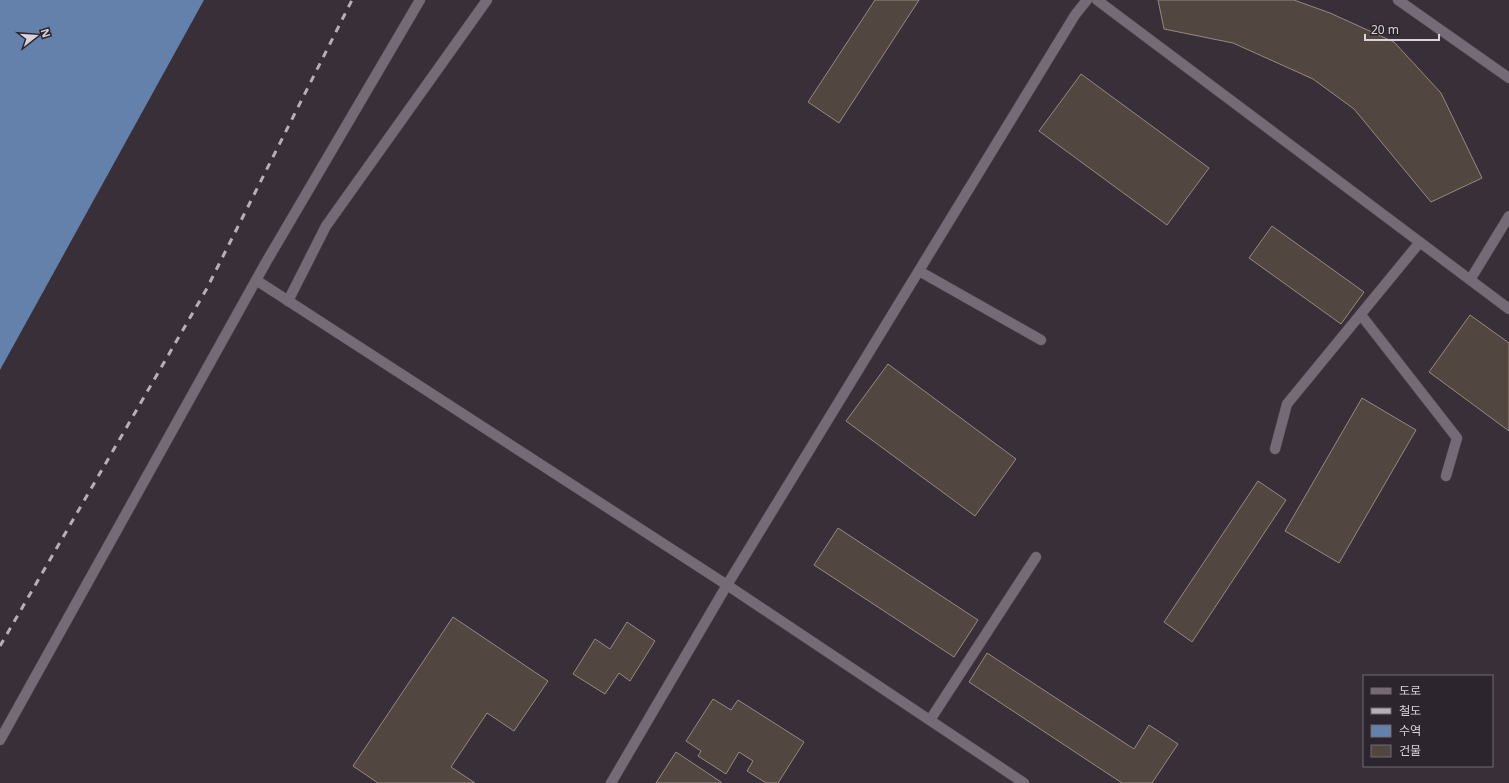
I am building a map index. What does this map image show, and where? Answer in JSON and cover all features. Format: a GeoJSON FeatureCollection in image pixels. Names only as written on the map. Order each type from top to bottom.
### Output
{"type":"FeatureCollection","features":[{"type":"Feature","properties":{"kind":"street"},"geometry":{"type":"LineString","coordinates":[[0,740],[256,280],[420,0]]}},
{"type":"Feature","properties":{"kind":"street"},"geometry":{"type":"LineString","coordinates":[[288,301],[326,226],[486,0]]}},
{"type":"Feature","properties":{"kind":"street"},"geometry":{"type":"LineString","coordinates":[[611,783],[727,585],[1075,15],[1087,0]]}},
{"type":"Feature","properties":{"kind":"street"},"geometry":{"type":"LineString","coordinates":[[1097,0],[1509,309]]}},
{"type":"Feature","properties":{"kind":"street"},"geometry":{"type":"LineString","coordinates":[[1398,0],[1509,78]]}},
{"type":"Feature","properties":{"kind":"street"},"geometry":{"type":"LineString","coordinates":[[1470,280],[1509,216]]}},
{"type":"Feature","properties":{"kind":"street"},"geometry":{"type":"LineString","coordinates":[[1275,449],[1287,404],[1420,242]]}},
{"type":"Feature","properties":{"kind":"street"},"geometry":{"type":"LineString","coordinates":[[919,271],[1041,340]]}},
{"type":"Feature","properties":{"kind":"street"},"geometry":{"type":"LineString","coordinates":[[256,280],[727,585],[1024,783]]}},
{"type":"Feature","properties":{"kind":"street"},"geometry":{"type":"LineString","coordinates":[[1361,315],[1457,438],[1446,476]]}},
{"type":"Feature","properties":{"kind":"street"},"geometry":{"type":"LineString","coordinates":[[930,720],[1036,557]]}},
{"type":"Feature","properties":{"kind":"water"},"geometry":{"type":"Polygon","coordinates":[[[0,0],[204,0],[0,370],[0,0]]]}},
{"type":"Feature","properties":{"kind":"building"},"geometry":{"type":"Polygon","coordinates":[[[875,0],[919,0],[839,123],[808,102],[875,0]]]}},
{"type":"Feature","properties":{"kind":"building"},"geometry":{"type":"Polygon","coordinates":[[[1158,0],[1294,0],[1330,13],[1394,42],[1441,93],[1482,178],[1431,202],[1354,109],[1313,79],[1233,43],[1164,29],[1158,0]]]}},
{"type":"Feature","properties":{"kind":"building"},"geometry":{"type":"Polygon","coordinates":[[[1081,74],[1209,168],[1167,225],[1039,131],[1081,74]]]}},
{"type":"Feature","properties":{"kind":"building"},"geometry":{"type":"Polygon","coordinates":[[[1272,226],[1364,292],[1341,324],[1249,258],[1272,226]]]}},
{"type":"Feature","properties":{"kind":"building"},"geometry":{"type":"Polygon","coordinates":[[[1470,315],[1509,343],[1509,431],[1429,372],[1470,315]]]}},
{"type":"Feature","properties":{"kind":"building"},"geometry":{"type":"Polygon","coordinates":[[[888,364],[1016,459],[975,516],[846,421],[888,364]]]}},
{"type":"Feature","properties":{"kind":"building"},"geometry":{"type":"Polygon","coordinates":[[[1362,398],[1416,430],[1339,563],[1285,531],[1362,398]]]}},
{"type":"Feature","properties":{"kind":"building"},"geometry":{"type":"Polygon","coordinates":[[[1258,481],[1286,500],[1192,642],[1164,622],[1258,481]]]}},
{"type":"Feature","properties":{"kind":"building"},"geometry":{"type":"Polygon","coordinates":[[[838,528],[978,620],[954,657],[814,565],[838,528]]]}},
{"type":"Feature","properties":{"kind":"building"},"geometry":{"type":"Polygon","coordinates":[[[453,617],[548,681],[514,731],[487,713],[451,767],[475,783],[378,783],[353,766],[453,617]]]}},
{"type":"Feature","properties":{"kind":"building"},"geometry":{"type":"Polygon","coordinates":[[[627,622],[655,641],[630,681],[619,673],[605,694],[573,674],[595,639],[610,649],[627,622]]]}},
{"type":"Feature","properties":{"kind":"building"},"geometry":{"type":"Polygon","coordinates":[[[987,653],[1134,749],[1149,725],[1178,744],[1152,783],[1122,783],[969,682],[987,653]]]}},
{"type":"Feature","properties":{"kind":"building"},"geometry":{"type":"Polygon","coordinates":[[[713,699],[731,710],[738,700],[804,742],[778,783],[766,783],[747,771],[753,761],[739,752],[726,774],[698,756],[701,751],[686,741],[713,699]]]}},
{"type":"Feature","properties":{"kind":"building"},"geometry":{"type":"Polygon","coordinates":[[[676,752],[721,782],[721,783],[656,783],[676,752]]]}},
{"type":"Feature","properties":{"kind":"railway"},"geometry":{"type":"LineString","coordinates":[[0,646],[206,290],[352,0]]}}]}
